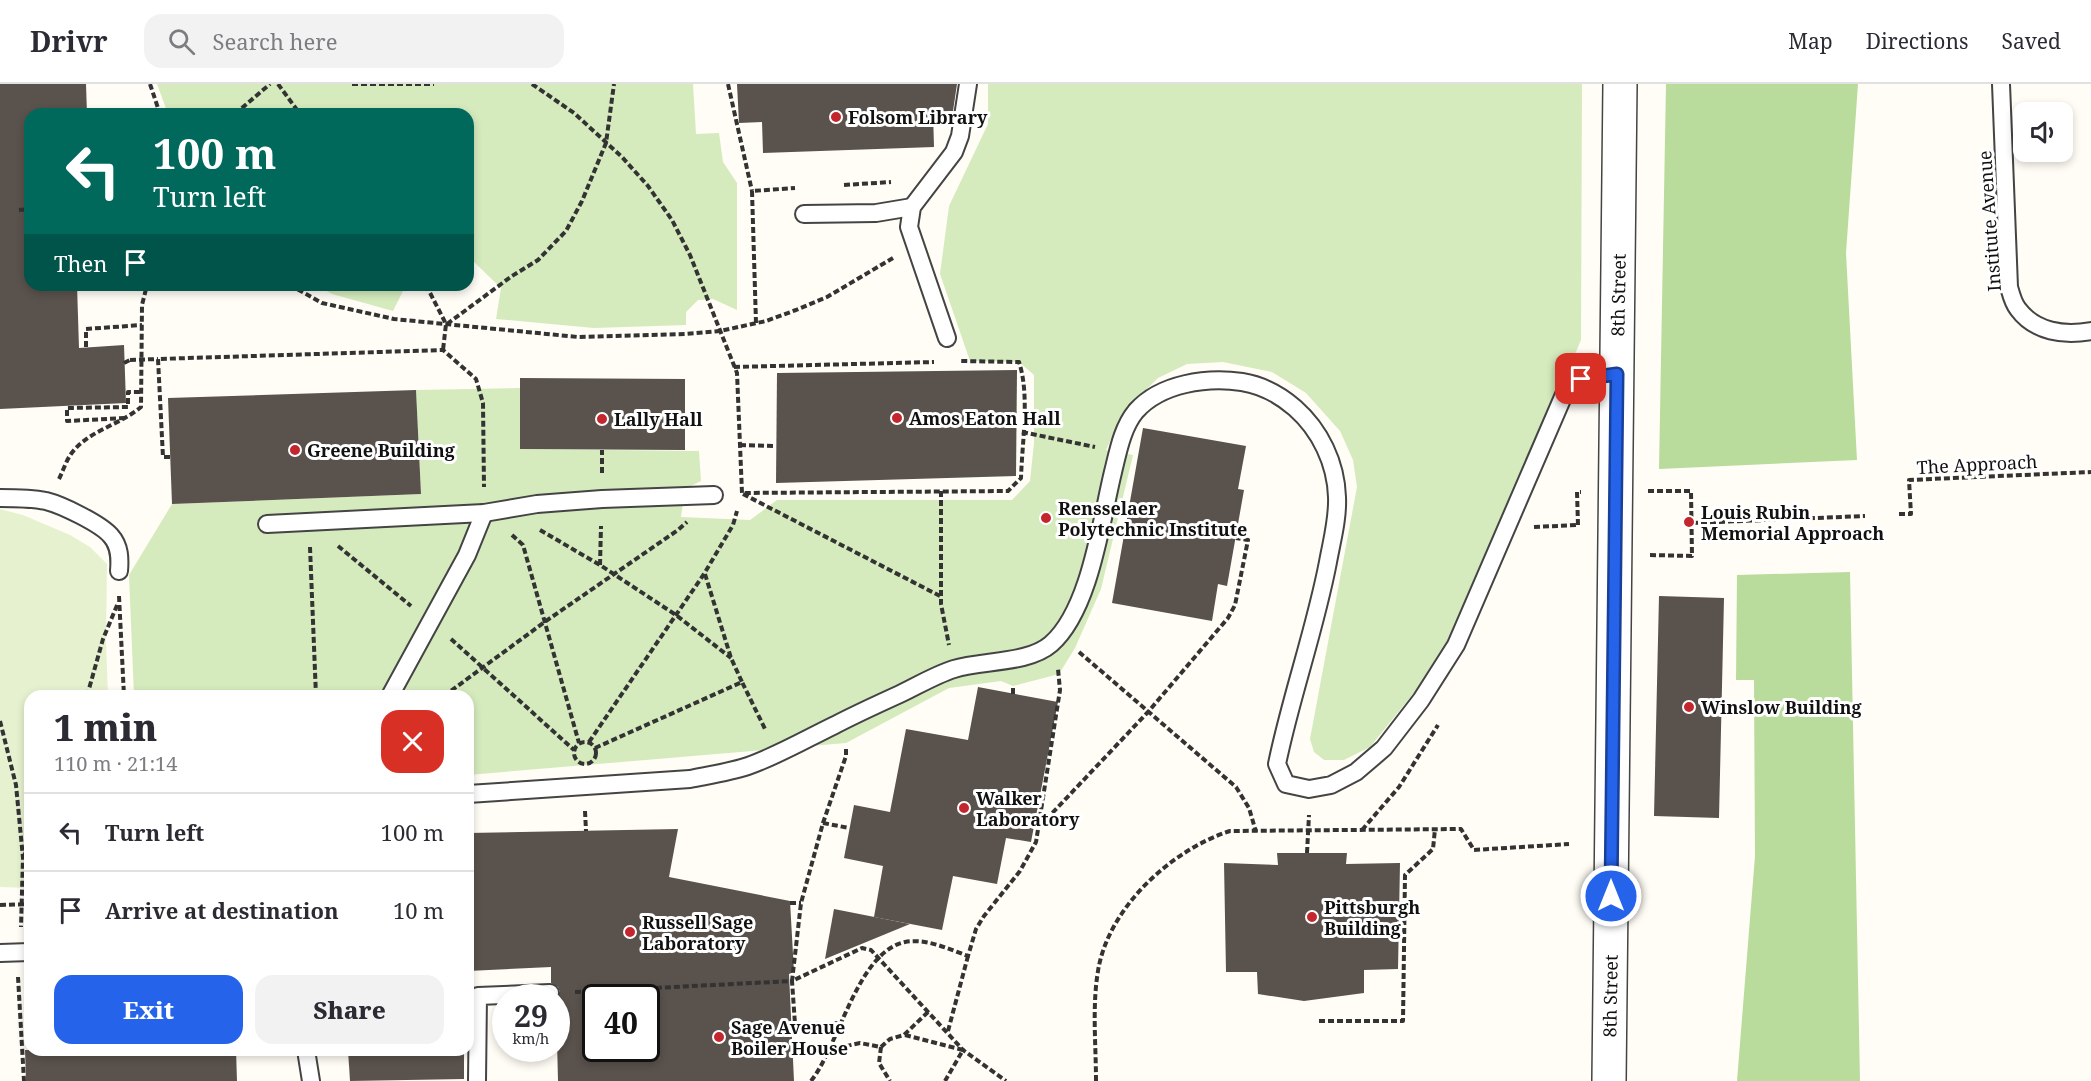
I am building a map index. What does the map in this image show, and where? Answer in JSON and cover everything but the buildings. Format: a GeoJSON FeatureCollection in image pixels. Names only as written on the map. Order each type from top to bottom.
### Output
{"type":"FeatureCollection","features":[{"type":"Feature","properties":{"kind":"street","name":"8th Street"},"geometry":{"type":"LineString","coordinates":[[1609,1081],[1620,84]]}},
{"type":"Feature","properties":{"kind":"lane"},"geometry":{"type":"LineString","coordinates":[[947,338],[909,227],[912,207],[954,152],[960,136],[968,84]]}},
{"type":"Feature","properties":{"kind":"lane","name":"Institute Avenue"},"geometry":{"type":"LineString","coordinates":[[2001,84],[2009,287],[2017,309],[2034,325],[2053,333],[2091,331]]}},
{"type":"Feature","properties":{"kind":"lane"},"geometry":{"type":"LineString","coordinates":[[804,214],[876,213],[912,207]]}},
{"type":"Feature","properties":{"kind":"lane"},"geometry":{"type":"LineString","coordinates":[[474,794],[701,777],[758,762],[953,669],[1017,658],[1049,646],[1070,621],[1085,589],[1125,429],[1137,411],[1151,399],[1175,387],[1203,381],[1236,382],[1268,390],[1291,405],[1311,423],[1325,449],[1334,475],[1337,515],[1311,635],[1276,764],[1286,784],[1310,789],[1331,785],[1356,772],[1384,748],[1421,700],[1456,645],[1566,390],[1581,379],[1617,374]]}},
{"type":"Feature","properties":{"kind":"lane"},"geometry":{"type":"LineString","coordinates":[[267,524],[484,513],[537,504],[602,499],[714,495]]}},
{"type":"Feature","properties":{"kind":"lane"},"geometry":{"type":"LineString","coordinates":[[0,498],[25,498],[48,502],[97,525],[112,536],[120,554],[119,571]]}},
{"type":"Feature","properties":{"kind":"lane"},"geometry":{"type":"LineString","coordinates":[[393,690],[462,565],[484,513]]}},
{"type":"Feature","properties":{"kind":"lane"},"geometry":{"type":"LineString","coordinates":[[0,953],[24,952]]}},
{"type":"Feature","properties":{"kind":"lane"},"geometry":{"type":"LineString","coordinates":[[477,1081],[478,996],[492,995]]}},
{"type":"Feature","properties":{"kind":"lane"},"geometry":{"type":"LineString","coordinates":[[307,1056],[311,1081]]}},
{"type":"Feature","properties":{"kind":"path"},"geometry":{"type":"LineString","coordinates":[[150,84],[158,108]]}},
{"type":"Feature","properties":{"kind":"path"},"geometry":{"type":"LineString","coordinates":[[243,108],[270,84]]}},
{"type":"Feature","properties":{"kind":"path"},"geometry":{"type":"LineString","coordinates":[[278,84],[296,108]]}},
{"type":"Feature","properties":{"kind":"path"},"geometry":{"type":"LineString","coordinates":[[352,84],[434,84]]}},
{"type":"Feature","properties":{"kind":"path"},"geometry":{"type":"LineString","coordinates":[[532,84],[574,113],[648,186],[672,220],[690,255],[737,373],[742,493],[733,525],[704,574],[590,742]]}},
{"type":"Feature","properties":{"kind":"path"},"geometry":{"type":"LineString","coordinates":[[446,324],[538,260],[566,231],[582,201],[606,143],[614,84]]}},
{"type":"Feature","properties":{"kind":"path"},"geometry":{"type":"LineString","coordinates":[[728,84],[752,191]]}},
{"type":"Feature","properties":{"kind":"path"},"geometry":{"type":"LineString","coordinates":[[19,210],[24,210]]}},
{"type":"Feature","properties":{"kind":"path"},"geometry":{"type":"LineString","coordinates":[[301,291],[322,303],[394,319],[578,337],[720,331],[766,321],[806,306],[861,278],[914,245]]}},
{"type":"Feature","properties":{"kind":"path"},"geometry":{"type":"LineString","coordinates":[[48,502],[71,455],[80,445],[102,430],[128,418],[141,407],[142,305],[146,291]]}},
{"type":"Feature","properties":{"kind":"path"},"geometry":{"type":"LineString","coordinates":[[429,291],[446,324],[443,350]]}},
{"type":"Feature","properties":{"kind":"path"},"geometry":{"type":"LineString","coordinates":[[86,347],[86,329],[142,325]]}},
{"type":"Feature","properties":{"kind":"path"},"geometry":{"type":"LineString","coordinates":[[124,363],[130,360],[158,358],[443,350],[476,379],[483,403],[484,513]]}},
{"type":"Feature","properties":{"kind":"path"},"geometry":{"type":"LineString","coordinates":[[158,358],[164,457],[171,457]]}},
{"type":"Feature","properties":{"kind":"path"},"geometry":{"type":"LineString","coordinates":[[734,367],[942,361]]}},
{"type":"Feature","properties":{"kind":"path"},"geometry":{"type":"LineString","coordinates":[[742,493],[1008,491],[1021,478],[1023,384],[1019,362],[953,361]]}},
{"type":"Feature","properties":{"kind":"path"},"geometry":{"type":"LineString","coordinates":[[128,418],[68,421],[67,408],[128,406],[128,393],[141,392]]}},
{"type":"Feature","properties":{"kind":"path"},"geometry":{"type":"LineString","coordinates":[[1022,432],[1118,452]]}},
{"type":"Feature","properties":{"kind":"path"},"geometry":{"type":"LineString","coordinates":[[740,445],[776,446]]}},
{"type":"Feature","properties":{"kind":"path","name":"The Approach"},"geometry":{"type":"LineString","coordinates":[[1899,514],[1911,514],[1909,480],[2091,472]]}},
{"type":"Feature","properties":{"kind":"path"},"geometry":{"type":"LineString","coordinates":[[941,491],[940,596],[949,647]]}},
{"type":"Feature","properties":{"kind":"path"},"geometry":{"type":"LineString","coordinates":[[1656,491],[1691,491],[1692,556],[1659,555]]}},
{"type":"Feature","properties":{"kind":"path"},"geometry":{"type":"LineString","coordinates":[[1577,492],[1578,532]]}},
{"type":"Feature","properties":{"kind":"path"},"geometry":{"type":"LineString","coordinates":[[742,493],[940,596]]}},
{"type":"Feature","properties":{"kind":"path"},"geometry":{"type":"LineString","coordinates":[[452,690],[546,621],[678,530],[714,495]]}},
{"type":"Feature","properties":{"kind":"path"},"geometry":{"type":"LineString","coordinates":[[484,513],[530,525],[676,615],[731,658]]}},
{"type":"Feature","properties":{"kind":"path"},"geometry":{"type":"LineString","coordinates":[[484,513],[523,545],[579,743]]}},
{"type":"Feature","properties":{"kind":"path"},"geometry":{"type":"LineString","coordinates":[[1692,523],[1865,516]]}},
{"type":"Feature","properties":{"kind":"path"},"geometry":{"type":"LineString","coordinates":[[309,523],[316,690]]}},
{"type":"Feature","properties":{"kind":"path"},"geometry":{"type":"LineString","coordinates":[[1531,527],[1578,525]]}},
{"type":"Feature","properties":{"kind":"path"},"geometry":{"type":"LineString","coordinates":[[1040,826],[1148,712],[1232,612],[1248,540],[1236,538]]}},
{"type":"Feature","properties":{"kind":"path"},"geometry":{"type":"LineString","coordinates":[[119,571],[124,690]]}},
{"type":"Feature","properties":{"kind":"path"},"geometry":{"type":"LineString","coordinates":[[704,574],[731,658],[770,740]]}},
{"type":"Feature","properties":{"kind":"path"},"geometry":{"type":"LineString","coordinates":[[89,690],[103,639],[120,599]]}},
{"type":"Feature","properties":{"kind":"path"},"geometry":{"type":"LineString","coordinates":[[948,1031],[976,929],[1029,858],[1040,826],[1060,690],[1056,659],[1049,646]]}},
{"type":"Feature","properties":{"kind":"path"},"geometry":{"type":"LineString","coordinates":[[1082,655],[1236,787],[1249,808],[1256,832]]}},
{"type":"Feature","properties":{"kind":"path"},"geometry":{"type":"LineString","coordinates":[[595,748],[742,682]]}},
{"type":"Feature","properties":{"kind":"path"},"geometry":{"type":"LineString","coordinates":[[1013,686],[1013,694]]}},
{"type":"Feature","properties":{"kind":"path"},"geometry":{"type":"LineString","coordinates":[[0,721],[16,785],[23,858],[21,904],[24,940]]}},
{"type":"Feature","properties":{"kind":"path"},"geometry":{"type":"LineString","coordinates":[[838,723],[846,742],[846,756],[823,823],[801,903],[792,981],[795,1024],[840,1023]]}},
{"type":"Feature","properties":{"kind":"path"},"geometry":{"type":"LineString","coordinates":[[590,742],[595,748],[596,758],[584,766],[577,761],[574,750],[579,743],[590,742]]}},
{"type":"Feature","properties":{"kind":"path"},"geometry":{"type":"LineString","coordinates":[[1307,853],[1310,789]]}},
{"type":"Feature","properties":{"kind":"path"},"geometry":{"type":"LineString","coordinates":[[823,823],[849,828]]}},
{"type":"Feature","properties":{"kind":"path"},"geometry":{"type":"LineString","coordinates":[[1319,1021],[1403,1021],[1405,875],[1433,849],[1435,829]]}},
{"type":"Feature","properties":{"kind":"path"},"geometry":{"type":"LineString","coordinates":[[1096,1081],[1096,995],[1098,970],[1105,946],[1116,925],[1144,884],[1190,848],[1230,831],[1461,829],[1474,850],[1569,844]]}},
{"type":"Feature","properties":{"kind":"path"},"geometry":{"type":"LineString","coordinates":[[790,903],[801,903]]}},
{"type":"Feature","properties":{"kind":"path"},"geometry":{"type":"LineString","coordinates":[[0,905],[21,904]]}},
{"type":"Feature","properties":{"kind":"path"},"geometry":{"type":"LineString","coordinates":[[811,1081],[840,1023],[878,957],[887,949],[906,942],[942,946],[968,956]]}},
{"type":"Feature","properties":{"kind":"path"},"geometry":{"type":"LineString","coordinates":[[570,992],[792,981],[862,948],[870,950],[878,957],[963,1050],[1006,1081]]}},
{"type":"Feature","properties":{"kind":"path"},"geometry":{"type":"LineString","coordinates":[[24,955],[18,974],[24,1081]]}},
{"type":"Feature","properties":{"kind":"path"},"geometry":{"type":"LineString","coordinates":[[890,1081],[879,1063],[881,1047],[890,1039],[904,1035],[929,1011]]}},
{"type":"Feature","properties":{"kind":"path"},"geometry":{"type":"LineString","coordinates":[[904,1035],[963,1050]]}},
{"type":"Feature","properties":{"kind":"path"},"geometry":{"type":"LineString","coordinates":[[828,1050],[860,1043],[881,1047]]}},
{"type":"Feature","properties":{"kind":"path"},"geometry":{"type":"LineString","coordinates":[[945,1081],[963,1050]]}},
{"type":"Feature","properties":{"kind":"green space"},"geometry":{"type":"Polygon","coordinates":[[[157,84],[693,84],[696,134],[719,133],[723,162],[737,183],[737,310],[713,299],[698,300],[686,312],[686,325],[594,328],[496,319],[501,288],[474,262],[474,108],[166,108],[157,84]]]}},
{"type":"Feature","properties":{"kind":"green space"},"geometry":{"type":"Polygon","coordinates":[[[988,84],[1582,84],[1581,340],[1450,648],[1370,747],[1344,760],[1324,760],[1314,752],[1310,739],[1357,487],[1353,460],[1340,431],[1306,393],[1272,372],[1223,362],[1187,364],[1158,378],[1124,411],[1106,450],[1133,455],[1101,589],[1075,648],[1059,674],[1013,686],[1001,681],[949,688],[846,743],[474,774],[474,690],[134,690],[129,575],[172,504],[421,494],[416,390],[520,388],[520,449],[699,451],[701,481],[685,489],[681,517],[750,520],[777,500],[1012,500],[1030,481],[1034,443],[1034,375],[1019,362],[970,361],[940,274],[949,206],[988,124],[988,84]]]}},
{"type":"Feature","properties":{"kind":"green space"},"geometry":{"type":"Polygon","coordinates":[[[1666,84],[1858,84],[1846,253],[1857,460],[1659,469],[1666,84]]]}},
{"type":"Feature","properties":{"kind":"green space"},"geometry":{"type":"Polygon","coordinates":[[[327,291],[403,291],[393,311],[327,291]]]}},
{"type":"Feature","properties":{"kind":"green space"},"geometry":{"type":"Polygon","coordinates":[[[0,509],[23,515],[70,535],[90,547],[107,564],[108,690],[24,690],[24,888],[0,887],[0,509]]]}},
{"type":"Feature","properties":{"kind":"green space"},"geometry":{"type":"Polygon","coordinates":[[[1850,572],[1860,1081],[1737,1081],[1755,856],[1754,680],[1736,680],[1737,575],[1850,572]]]}},
{"type":"Feature","properties":{"kind":"place","name":"Folsom Library"},"geometry":{"type":"Point","coordinates":[836,117]}},
{"type":"Feature","properties":{"kind":"place","name":"Amos Eaton Hall"},"geometry":{"type":"Point","coordinates":[897,418]}},
{"type":"Feature","properties":{"kind":"place","name":"Lally Hall"},"geometry":{"type":"Point","coordinates":[602,419]}},
{"type":"Feature","properties":{"kind":"place","name":"Greene Building"},"geometry":{"type":"Point","coordinates":[295,450]}},
{"type":"Feature","properties":{"kind":"place","name":"Rensselaer Polytechnic Institute"},"geometry":{"type":"Point","coordinates":[1046,518]}},
{"type":"Feature","properties":{"kind":"place","name":"Louis Rubin Memorial Approach"},"geometry":{"type":"Point","coordinates":[1689,522]}},
{"type":"Feature","properties":{"kind":"place","name":"Winslow Building"},"geometry":{"type":"Point","coordinates":[1689,707]}},
{"type":"Feature","properties":{"kind":"place","name":"Walker Laboratory"},"geometry":{"type":"Point","coordinates":[964,808]}},
{"type":"Feature","properties":{"kind":"place","name":"Pittsburgh Building"},"geometry":{"type":"Point","coordinates":[1312,917]}},
{"type":"Feature","properties":{"kind":"place","name":"Russell Sage Laboratory"},"geometry":{"type":"Point","coordinates":[630,932]}},
{"type":"Feature","properties":{"kind":"place","name":"Sage Avenue Boiler House"},"geometry":{"type":"Point","coordinates":[719,1037]}},
{"type":"Feature","properties":{"kind":"route"},"geometry":{"type":"LineString","coordinates":[[1581,379],[1617,374],[1611,896]]}}]}
